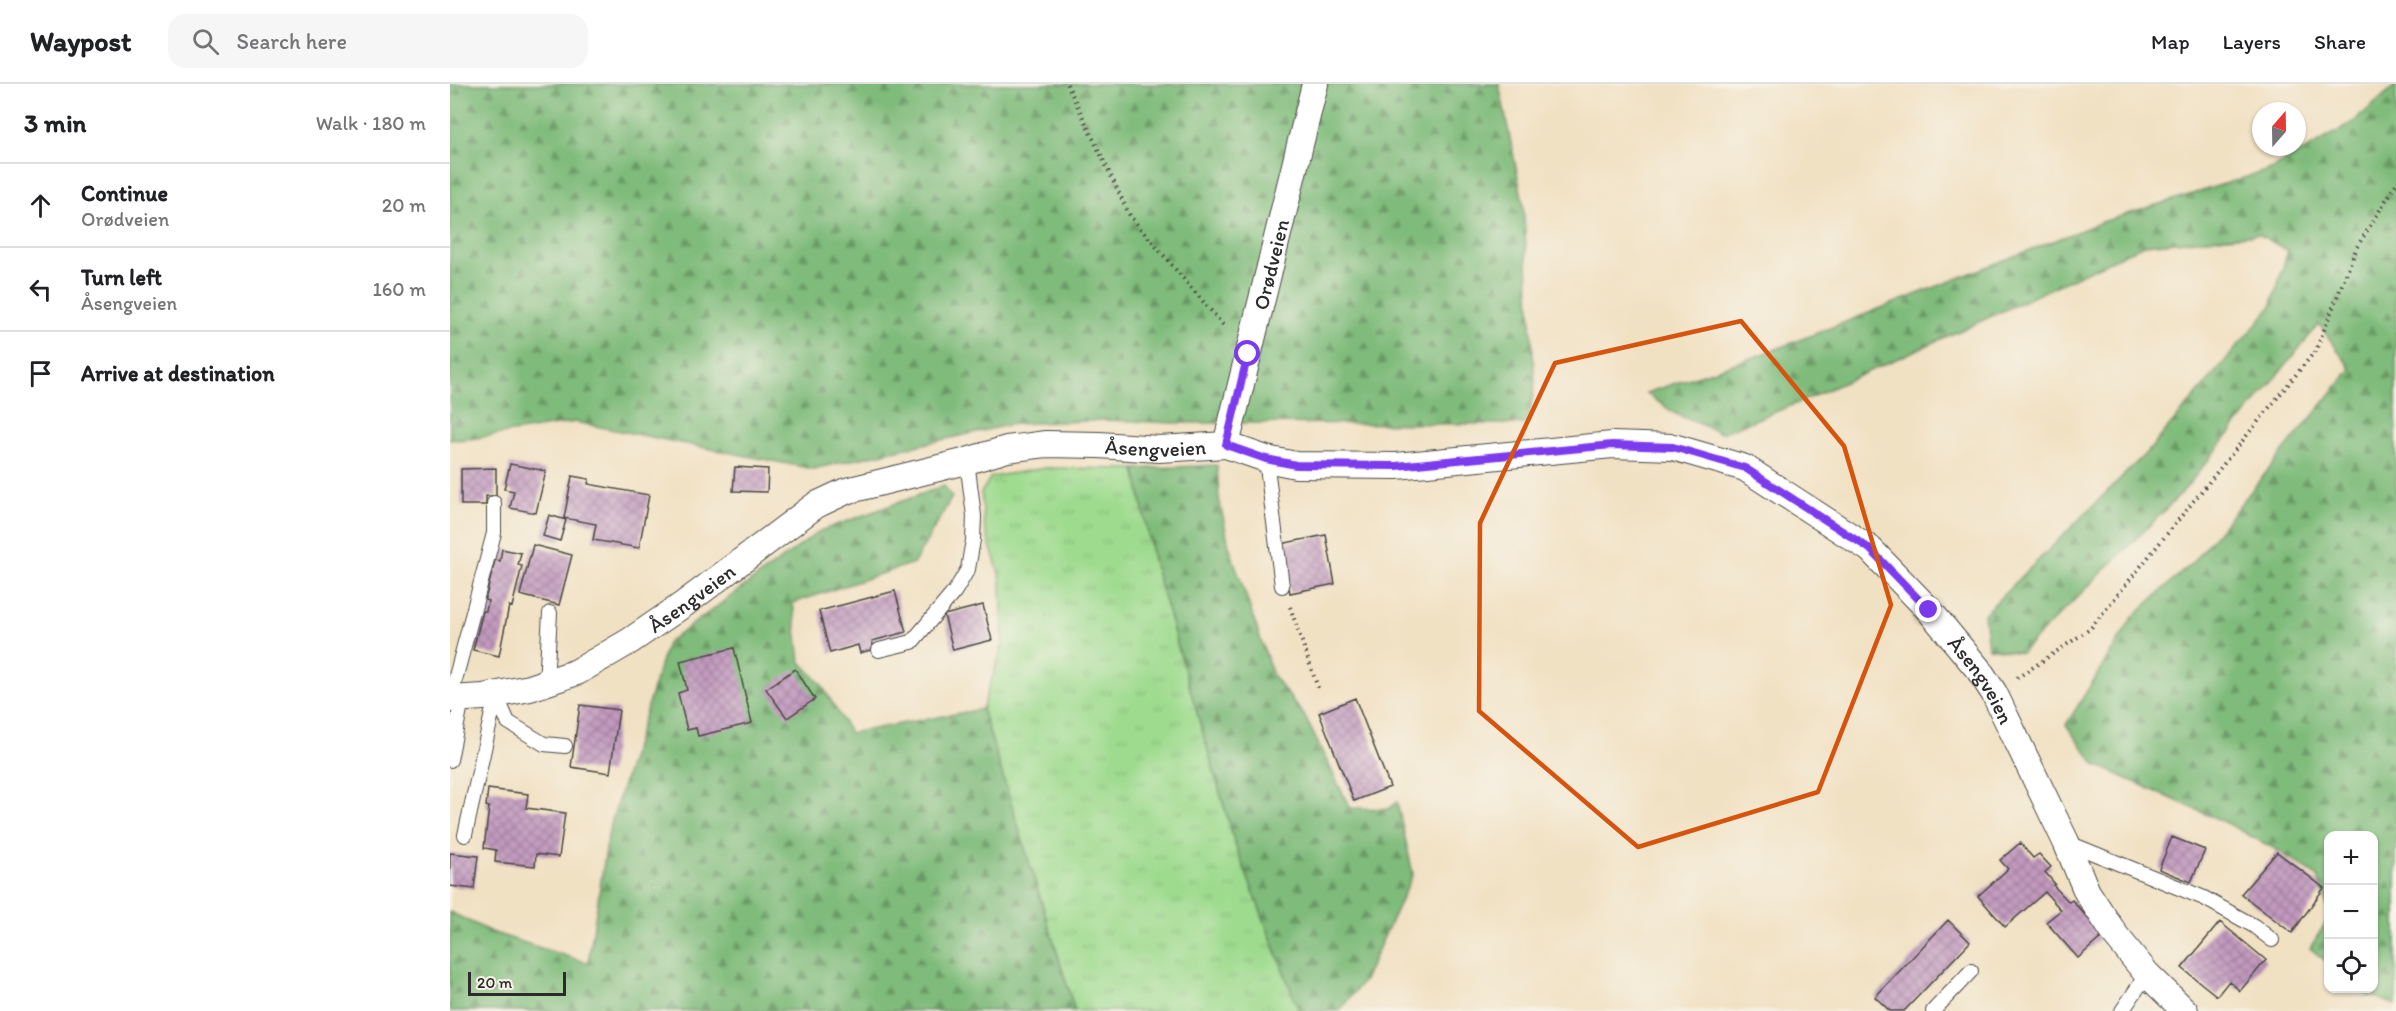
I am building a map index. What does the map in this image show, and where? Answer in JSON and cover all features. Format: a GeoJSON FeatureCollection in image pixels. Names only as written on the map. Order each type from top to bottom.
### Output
{"type":"FeatureCollection","features":[{"type":"Feature","properties":{"kind":"street","name":"Orødveien"},"geometry":{"type":"LineString","coordinates":[[1226,445],[1315,84]]}},
{"type":"Feature","properties":{"kind":"street","name":"Åsengveien"},"geometry":{"type":"LineString","coordinates":[[454,699],[496,695],[578,672],[630,641],[684,604],[816,505],[846,491],[1007,449],[1046,444],[1159,449],[1195,445],[1226,445],[1266,459],[1296,465],[1396,466],[1612,445],[1673,447],[1745,468],[1870,549],[1929,610],[1979,670],[1994,693],[2066,842],[2087,892],[2116,936],[2147,974],[2185,1011]]}},
{"type":"Feature","properties":{"kind":"lane"},"geometry":{"type":"LineString","coordinates":[[1266,459],[1282,586]]}},
{"type":"Feature","properties":{"kind":"lane"},"geometry":{"type":"LineString","coordinates":[[879,650],[912,642],[955,591],[968,569],[974,516],[967,461]]}},
{"type":"Feature","properties":{"kind":"lane"},"geometry":{"type":"LineString","coordinates":[[450,760],[454,699],[494,533],[494,503]]}},
{"type":"Feature","properties":{"kind":"lane"},"geometry":{"type":"LineString","coordinates":[[546,682],[550,613]]}},
{"type":"Feature","properties":{"kind":"lane"},"geometry":{"type":"LineString","coordinates":[[496,695],[508,722],[543,744],[565,746]]}},
{"type":"Feature","properties":{"kind":"lane"},"geometry":{"type":"LineString","coordinates":[[465,835],[496,695]]}},
{"type":"Feature","properties":{"kind":"lane"},"geometry":{"type":"LineString","coordinates":[[2066,842],[2204,898],[2254,926],[2272,940]]}},
{"type":"Feature","properties":{"kind":"lane"},"geometry":{"type":"LineString","coordinates":[[1939,1009],[1971,971]]}},
{"type":"Feature","properties":{"kind":"lane"},"geometry":{"type":"LineString","coordinates":[[2122,1011],[2147,974]]}},
{"type":"Feature","properties":{"kind":"path"},"geometry":{"type":"LineString","coordinates":[[1067,84],[1130,216],[1248,354]]}},
{"type":"Feature","properties":{"kind":"path"},"geometry":{"type":"LineString","coordinates":[[1994,693],[2090,628],[2316,351],[2357,247],[2396,184]]}},
{"type":"Feature","properties":{"kind":"path"},"geometry":{"type":"LineString","coordinates":[[1282,586],[1318,688]]}},
{"type":"Feature","properties":{"kind":"highlighted area"},"geometry":{"type":"Polygon","coordinates":[[[1741,321],[1844,446],[1891,605],[1818,792],[1638,847],[1479,711],[1480,523],[1555,363],[1741,321]]]}},
{"type":"Feature","properties":{"kind":"green space"},"geometry":{"type":"Polygon","coordinates":[[[450,84],[1499,84],[1523,202],[1535,383],[1528,424],[1175,423],[1106,420],[1013,424],[813,469],[575,422],[470,439],[450,440],[450,84]]]}},
{"type":"Feature","properties":{"kind":"green space"},"geometry":{"type":"Polygon","coordinates":[[[2396,85],[2396,1005],[2365,993],[2378,993],[2378,831],[2324,831],[2324,896],[2318,877],[2279,851],[2224,822],[2096,765],[2066,725],[2133,617],[2193,562],[2351,369],[2319,324],[2179,496],[2021,653],[1988,648],[1984,614],[2152,447],[2271,307],[2288,251],[2259,234],[2144,245],[1798,403],[1721,433],[1674,413],[1646,393],[1766,353],[2102,222],[2269,170],[2294,156],[2306,156],[2306,149],[2351,124],[2396,85]]]}},
{"type":"Feature","properties":{"kind":"green space"},"geometry":{"type":"Polygon","coordinates":[[[1217,465],[1219,498],[1229,546],[1273,676],[1304,715],[1350,808],[1389,809],[1397,802],[1413,874],[1364,980],[1339,1011],[1299,1011],[1235,844],[1154,564],[1135,469],[1217,465]]]}},
{"type":"Feature","properties":{"kind":"green space"},"geometry":{"type":"Polygon","coordinates":[[[1045,468],[1135,469],[1154,564],[1235,844],[1299,1011],[1075,1011],[982,709],[1003,645],[1001,579],[985,529],[981,493],[991,477],[1045,468]]]}},
{"type":"Feature","properties":{"kind":"green space"},"geometry":{"type":"Polygon","coordinates":[[[944,486],[952,497],[914,563],[793,603],[800,661],[821,684],[850,733],[982,709],[1075,1011],[450,1011],[450,912],[491,932],[588,963],[609,830],[667,643],[820,531],[944,486]]]}},
{"type":"Feature","properties":{"kind":"green space"},"geometry":{"type":"Polygon","coordinates":[[[2324,925],[2324,960],[2310,948],[2324,925]]]}},
{"type":"Feature","properties":{"kind":"building"},"geometry":{"type":"Polygon","coordinates":[[[510,464],[546,471],[536,513],[510,508],[514,491],[504,489],[510,464]]]}},
{"type":"Feature","properties":{"kind":"building"},"geometry":{"type":"Polygon","coordinates":[[[735,467],[768,469],[767,492],[733,491],[735,467]]]}},
{"type":"Feature","properties":{"kind":"building"},"geometry":{"type":"Polygon","coordinates":[[[496,468],[496,496],[486,496],[486,505],[461,505],[461,469],[496,468]]]}},
{"type":"Feature","properties":{"kind":"building"},"geometry":{"type":"Polygon","coordinates":[[[572,476],[589,479],[588,484],[649,495],[639,548],[593,540],[596,524],[564,518],[572,476]]]}},
{"type":"Feature","properties":{"kind":"building"},"geometry":{"type":"Polygon","coordinates":[[[549,515],[566,520],[560,541],[543,536],[549,515]]]}},
{"type":"Feature","properties":{"kind":"building"},"geometry":{"type":"Polygon","coordinates":[[[1326,535],[1335,584],[1290,593],[1280,544],[1326,535]]]}},
{"type":"Feature","properties":{"kind":"building"},"geometry":{"type":"Polygon","coordinates":[[[533,545],[572,555],[559,605],[520,595],[533,545]]]}},
{"type":"Feature","properties":{"kind":"building"},"geometry":{"type":"Polygon","coordinates":[[[502,549],[521,553],[518,565],[522,566],[512,607],[509,606],[499,656],[473,650],[483,611],[486,611],[488,601],[485,600],[495,560],[500,561],[502,549]]]}},
{"type":"Feature","properties":{"kind":"building"},"geometry":{"type":"Polygon","coordinates":[[[895,591],[906,632],[872,641],[874,649],[860,653],[858,645],[830,653],[819,611],[895,591]]]}},
{"type":"Feature","properties":{"kind":"building"},"geometry":{"type":"Polygon","coordinates":[[[983,605],[992,640],[953,650],[944,615],[983,605]]]}},
{"type":"Feature","properties":{"kind":"building"},"geometry":{"type":"Polygon","coordinates":[[[734,648],[752,723],[698,736],[696,728],[687,730],[678,693],[687,690],[680,661],[734,648]]]}},
{"type":"Feature","properties":{"kind":"building"},"geometry":{"type":"Polygon","coordinates":[[[795,669],[815,699],[787,718],[766,689],[795,669]]]}},
{"type":"Feature","properties":{"kind":"building"},"geometry":{"type":"Polygon","coordinates":[[[1355,698],[1390,787],[1354,801],[1319,713],[1355,698]]]}},
{"type":"Feature","properties":{"kind":"building"},"geometry":{"type":"Polygon","coordinates":[[[580,705],[619,710],[610,773],[571,767],[580,705]]]}},
{"type":"Feature","properties":{"kind":"building"},"geometry":{"type":"Polygon","coordinates":[[[488,789],[528,794],[526,808],[565,813],[559,857],[536,854],[535,866],[495,862],[496,850],[484,848],[489,807],[486,806],[488,789]]]}},
{"type":"Feature","properties":{"kind":"building"},"geometry":{"type":"Polygon","coordinates":[[[2172,837],[2205,850],[2191,882],[2159,869],[2172,837]]]}},
{"type":"Feature","properties":{"kind":"building"},"geometry":{"type":"Polygon","coordinates":[[[2020,843],[2033,858],[2039,854],[2051,867],[2045,872],[2055,884],[2053,885],[2069,902],[2072,900],[2103,936],[2078,958],[2046,922],[2061,910],[2045,892],[2005,927],[1978,896],[2008,869],[2000,860],[2020,843]]]}},
{"type":"Feature","properties":{"kind":"building"},"geometry":{"type":"Polygon","coordinates":[[[2277,852],[2324,888],[2292,933],[2241,894],[2277,852]]]}},
{"type":"Feature","properties":{"kind":"building"},"geometry":{"type":"Polygon","coordinates":[[[450,853],[478,856],[474,889],[450,886],[450,853]]]}},
{"type":"Feature","properties":{"kind":"building"},"geometry":{"type":"Polygon","coordinates":[[[1948,920],[1970,942],[1904,1011],[1890,1011],[1875,997],[1948,920]]]}},
{"type":"Feature","properties":{"kind":"building"},"geometry":{"type":"Polygon","coordinates":[[[2220,922],[2266,960],[2240,991],[2229,981],[2217,996],[2182,968],[2220,922]]]}},
{"type":"Feature","properties":{"kind":"route"},"geometry":{"type":"LineString","coordinates":[[1248,354],[1226,445],[1266,459],[1296,465],[1329,466],[1396,466],[1612,445],[1673,447],[1745,468],[1870,549],[1929,610]]}}]}
